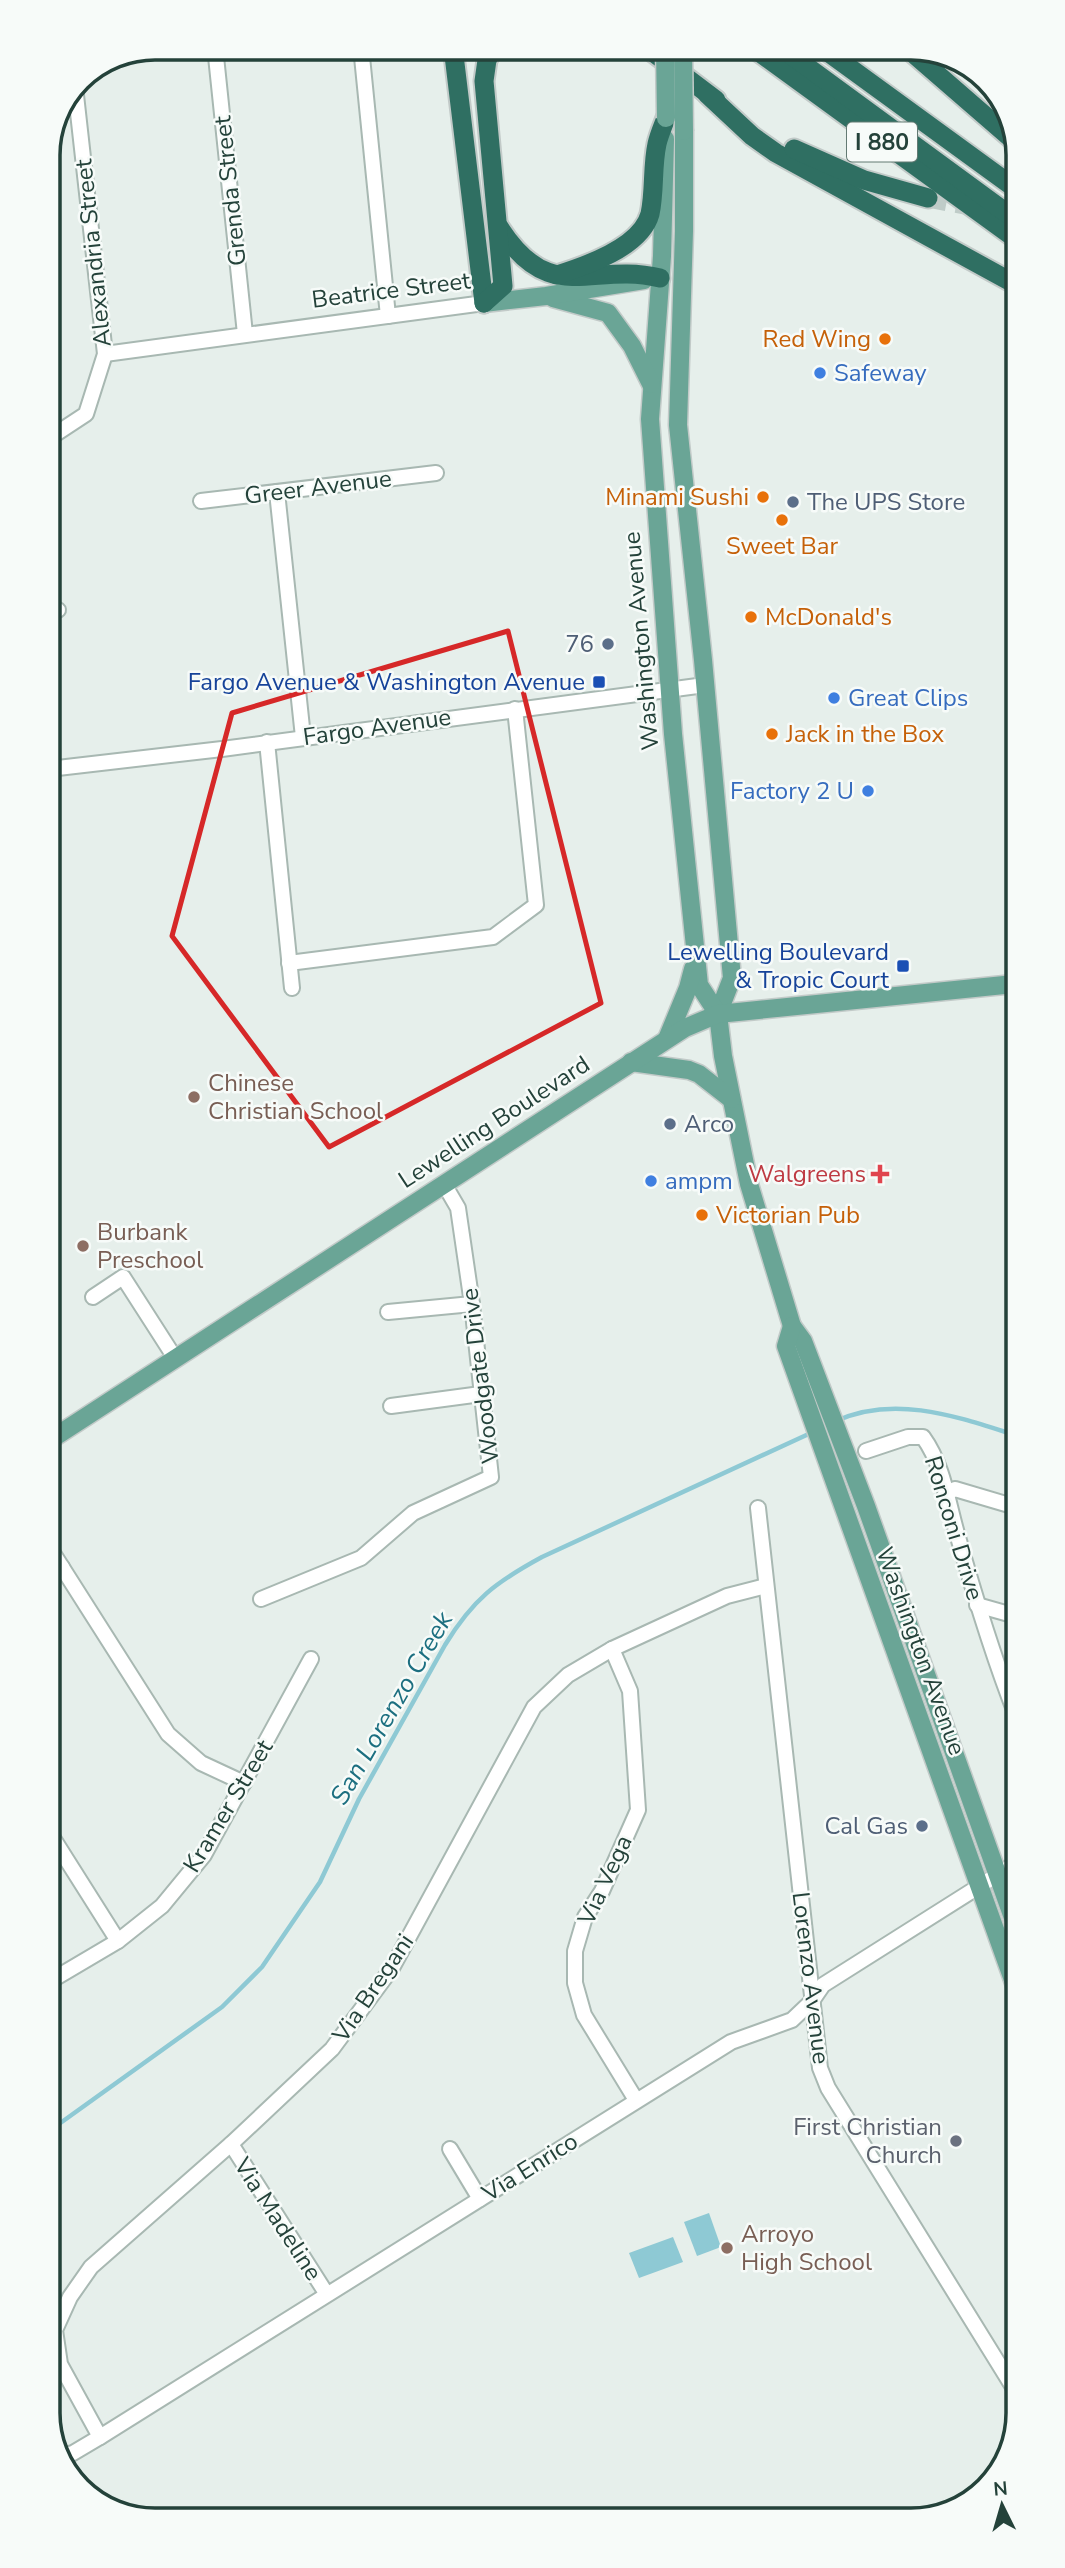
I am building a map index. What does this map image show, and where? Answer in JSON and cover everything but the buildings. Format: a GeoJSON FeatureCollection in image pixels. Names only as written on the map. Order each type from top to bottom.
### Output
{"type":"FeatureCollection","features":[{"type":"Feature","properties":{"kind":"highway"},"geometry":{"type":"LineString","coordinates":[[455,59],[484,303]]}},
{"type":"Feature","properties":{"kind":"highway"},"geometry":{"type":"LineString","coordinates":[[484,303],[503,286],[484,81],[486,59]]}},
{"type":"Feature","properties":{"kind":"highway"},"geometry":{"type":"LineString","coordinates":[[655,60],[681,75]]}},
{"type":"Feature","properties":{"kind":"highway"},"geometry":{"type":"LineString","coordinates":[[662,60],[756,128],[809,157],[864,180],[928,198]]}},
{"type":"Feature","properties":{"kind":"highway","name":"I 880"},"geometry":{"type":"LineString","coordinates":[[770,60],[1006,231]]}},
{"type":"Feature","properties":{"kind":"highway","name":"I 880"},"geometry":{"type":"LineString","coordinates":[[798,60],[1006,213]]}},
{"type":"Feature","properties":{"kind":"highway","name":"I 880"},"geometry":{"type":"LineString","coordinates":[[839,60],[1006,183]]}},
{"type":"Feature","properties":{"kind":"highway"},"geometry":{"type":"LineString","coordinates":[[923,61],[1002,130]]}},
{"type":"Feature","properties":{"kind":"highway"},"geometry":{"type":"LineString","coordinates":[[707,94],[752,136],[776,153],[1006,279]]}},
{"type":"Feature","properties":{"kind":"highway"},"geometry":{"type":"LineString","coordinates":[[557,275],[583,267],[615,251],[641,231],[649,217],[657,143],[666,118]]}},
{"type":"Feature","properties":{"kind":"highway"},"geometry":{"type":"LineString","coordinates":[[497,226],[524,259],[539,269],[557,275],[584,278],[641,273],[660,278]]}},
{"type":"Feature","properties":{"kind":"main road","name":"Washington Avenue"},"geometry":{"type":"LineString","coordinates":[[665,60],[666,118],[660,278],[650,419],[683,849],[699,985],[718,1014],[731,1099],[749,1184],[792,1326],[803,1340],[925,1667],[1006,1901]]}},
{"type":"Feature","properties":{"kind":"main road","name":"Washington Avenue"},"geometry":{"type":"LineString","coordinates":[[683,60],[678,425],[732,978],[718,1014]]}},
{"type":"Feature","properties":{"kind":"main road","name":"Beatrice Street"},"geometry":{"type":"LineString","coordinates":[[484,303],[660,278],[682,278]]}},
{"type":"Feature","properties":{"kind":"main road"},"geometry":{"type":"LineString","coordinates":[[546,296],[608,313],[632,346],[652,384]]}},
{"type":"Feature","properties":{"kind":"main road"},"geometry":{"type":"LineString","coordinates":[[667,1039],[688,988],[696,958]]}},
{"type":"Feature","properties":{"kind":"main road","name":"Lewelling Boulevard"},"geometry":{"type":"LineString","coordinates":[[60,1433],[667,1039],[718,1014],[1006,986]]}},
{"type":"Feature","properties":{"kind":"main road"},"geometry":{"type":"LineString","coordinates":[[631,1062],[689,1070],[699,1074],[731,1099]]}},
{"type":"Feature","properties":{"kind":"main road","name":"Washington Avenue"},"geometry":{"type":"LineString","coordinates":[[792,1326],[786,1346],[1006,1962]]}},
{"type":"Feature","properties":{"kind":"street","name":"Grenda Street"},"geometry":{"type":"LineString","coordinates":[[216,59],[245,334]]}},
{"type":"Feature","properties":{"kind":"street"},"geometry":{"type":"LineString","coordinates":[[362,59],[388,316]]}},
{"type":"Feature","properties":{"kind":"street","name":"Alexandria Street"},"geometry":{"type":"LineString","coordinates":[[60,431],[86,414],[105,354],[77,100]]}},
{"type":"Feature","properties":{"kind":"street","name":"Beatrice Street"},"geometry":{"type":"LineString","coordinates":[[105,354],[484,303]]}},
{"type":"Feature","properties":{"kind":"street","name":"Greer Avenue"},"geometry":{"type":"LineString","coordinates":[[201,501],[436,472]]}},
{"type":"Feature","properties":{"kind":"street"},"geometry":{"type":"LineString","coordinates":[[276,492],[303,737]]}},
{"type":"Feature","properties":{"kind":"street","name":"Fargo Avenue"},"geometry":{"type":"LineString","coordinates":[[60,768],[705,685]]}},
{"type":"Feature","properties":{"kind":"street"},"geometry":{"type":"LineString","coordinates":[[289,963],[493,937],[536,905],[515,709]]}},
{"type":"Feature","properties":{"kind":"street"},"geometry":{"type":"LineString","coordinates":[[267,742],[292,988]]}},
{"type":"Feature","properties":{"kind":"street","name":"Woodgate Drive"},"geometry":{"type":"LineString","coordinates":[[261,1599],[360,1558],[413,1513],[491,1477],[472,1304],[458,1208],[444,1184]]}},
{"type":"Feature","properties":{"kind":"street"},"geometry":{"type":"LineString","coordinates":[[93,1297],[122,1277],[175,1358]]}},
{"type":"Feature","properties":{"kind":"street"},"geometry":{"type":"LineString","coordinates":[[388,1312],[472,1304]]}},
{"type":"Feature","properties":{"kind":"street"},"geometry":{"type":"LineString","coordinates":[[391,1406],[481,1394]]}},
{"type":"Feature","properties":{"kind":"street","name":"Ronconi Drive"},"geometry":{"type":"LineString","coordinates":[[866,1451],[908,1437],[923,1437],[934,1452],[941,1469],[945,1494],[977,1605],[1006,1687]]}},
{"type":"Feature","properties":{"kind":"street"},"geometry":{"type":"LineString","coordinates":[[945,1494],[955,1489],[1006,1504]]}},
{"type":"Feature","properties":{"kind":"street","name":"Lorenzo Avenue"},"geometry":{"type":"LineString","coordinates":[[758,1507],[820,2068],[828,2088],[1006,2376]]}},
{"type":"Feature","properties":{"kind":"street"},"geometry":{"type":"LineString","coordinates":[[60,1575],[168,1734],[201,1763],[244,1783]]}},
{"type":"Feature","properties":{"kind":"street","name":"Via Bregani"},"geometry":{"type":"LineString","coordinates":[[60,2320],[91,2267],[231,2144],[332,2049],[392,1968],[534,1707],[568,1675],[612,1649],[727,1596],[766,1586]]}},
{"type":"Feature","properties":{"kind":"street"},"geometry":{"type":"LineString","coordinates":[[977,1605],[1006,1613]]}},
{"type":"Feature","properties":{"kind":"street","name":"Via Vega"},"geometry":{"type":"LineString","coordinates":[[612,1649],[630,1691],[638,1810],[602,1891],[585,1917],[575,1951],[575,1983],[584,2015],[636,2100]]}},
{"type":"Feature","properties":{"kind":"street","name":"Kramer Street"},"geometry":{"type":"LineString","coordinates":[[60,1975],[118,1941],[162,1906],[204,1855],[311,1658]]}},
{"type":"Feature","properties":{"kind":"street"},"geometry":{"type":"LineString","coordinates":[[60,1849],[118,1941]]}},
{"type":"Feature","properties":{"kind":"street"},"geometry":{"type":"LineString","coordinates":[[996,1876],[1006,1870]]}},
{"type":"Feature","properties":{"kind":"street","name":"Via Enrico"},"geometry":{"type":"LineString","coordinates":[[69,2454],[731,2042],[792,2020],[812,2001],[823,1984],[996,1876]]}},
{"type":"Feature","properties":{"kind":"street","name":"Via Madeline"},"geometry":{"type":"LineString","coordinates":[[231,2144],[326,2293]]}},
{"type":"Feature","properties":{"kind":"street"},"geometry":{"type":"LineString","coordinates":[[450,2149],[480,2199]]}},
{"type":"Feature","properties":{"kind":"street","name":"Via Bregani"},"geometry":{"type":"LineString","coordinates":[[60,2364],[100,2437]]}},
{"type":"Feature","properties":{"kind":"highlighted area"},"geometry":{"type":"Polygon","coordinates":[[[508,631],[601,1003],[329,1147],[172,936],[232,713],[508,631]]]}},
{"type":"Feature","properties":{"kind":"water"},"geometry":{"type":"Polygon","coordinates":[[[709,2213],[721,2247],[697,2256],[684,2222],[709,2213]]]}},
{"type":"Feature","properties":{"kind":"water"},"geometry":{"type":"Polygon","coordinates":[[[673,2237],[683,2262],[639,2278],[629,2253],[673,2237]]]}},
{"type":"Feature","properties":{"kind":"waterway","name":"San Lorenzo Creek"},"geometry":{"type":"LineString","coordinates":[[836,1421],[858,1413],[904,1409],[949,1416],[1006,1432]]}},
{"type":"Feature","properties":{"kind":"waterway","name":"San Lorenzo Creek"},"geometry":{"type":"LineString","coordinates":[[60,2123],[222,2007],[262,1967],[320,1882],[359,1799],[445,1645],[466,1615],[487,1593],[542,1557],[813,1432]]}},
{"type":"Feature","properties":{"kind":"tunnel"},"geometry":{"type":"LineString","coordinates":[[928,198],[975,207]]}},
{"type":"Feature","properties":{"kind":"place","name":"Red Wing"},"geometry":{"type":"Point","coordinates":[885,339]}},
{"type":"Feature","properties":{"kind":"place","name":"Safeway"},"geometry":{"type":"Point","coordinates":[820,373]}},
{"type":"Feature","properties":{"kind":"place","name":"Minami Sushi"},"geometry":{"type":"Point","coordinates":[763,497]}},
{"type":"Feature","properties":{"kind":"place","name":"The UPS Store"},"geometry":{"type":"Point","coordinates":[793,502]}},
{"type":"Feature","properties":{"kind":"place","name":"Sweet Bar"},"geometry":{"type":"Point","coordinates":[782,520]}},
{"type":"Feature","properties":{"kind":"place","name":"McDonald's"},"geometry":{"type":"Point","coordinates":[751,617]}},
{"type":"Feature","properties":{"kind":"place","name":"76"},"geometry":{"type":"Point","coordinates":[608,644]}},
{"type":"Feature","properties":{"kind":"place","name":"Fargo Avenue & Washington Avenue"},"geometry":{"type":"Point","coordinates":[599,682]}},
{"type":"Feature","properties":{"kind":"place","name":"Great Clips"},"geometry":{"type":"Point","coordinates":[834,698]}},
{"type":"Feature","properties":{"kind":"place","name":"Jack in the Box"},"geometry":{"type":"Point","coordinates":[772,734]}},
{"type":"Feature","properties":{"kind":"place","name":"Factory 2 U"},"geometry":{"type":"Point","coordinates":[868,791]}},
{"type":"Feature","properties":{"kind":"place","name":"Lewelling Boulevard & Tropic Court"},"geometry":{"type":"Point","coordinates":[903,966]}},
{"type":"Feature","properties":{"kind":"place","name":"Chinese Christian School"},"geometry":{"type":"Point","coordinates":[194,1097]}},
{"type":"Feature","properties":{"kind":"place","name":"Arco"},"geometry":{"type":"Point","coordinates":[670,1124]}},
{"type":"Feature","properties":{"kind":"place","name":"Walgreens"},"geometry":{"type":"Point","coordinates":[880,1174]}},
{"type":"Feature","properties":{"kind":"place","name":"ampm"},"geometry":{"type":"Point","coordinates":[651,1181]}},
{"type":"Feature","properties":{"kind":"place","name":"Victorian Pub"},"geometry":{"type":"Point","coordinates":[702,1215]}},
{"type":"Feature","properties":{"kind":"place","name":"Burbank Preschool"},"geometry":{"type":"Point","coordinates":[83,1246]}},
{"type":"Feature","properties":{"kind":"place","name":"Cal Gas"},"geometry":{"type":"Point","coordinates":[922,1826]}},
{"type":"Feature","properties":{"kind":"place","name":"First Christian Church"},"geometry":{"type":"Point","coordinates":[956,2141]}},
{"type":"Feature","properties":{"kind":"place","name":"Arroyo High School"},"geometry":{"type":"Point","coordinates":[727,2248]}}]}
